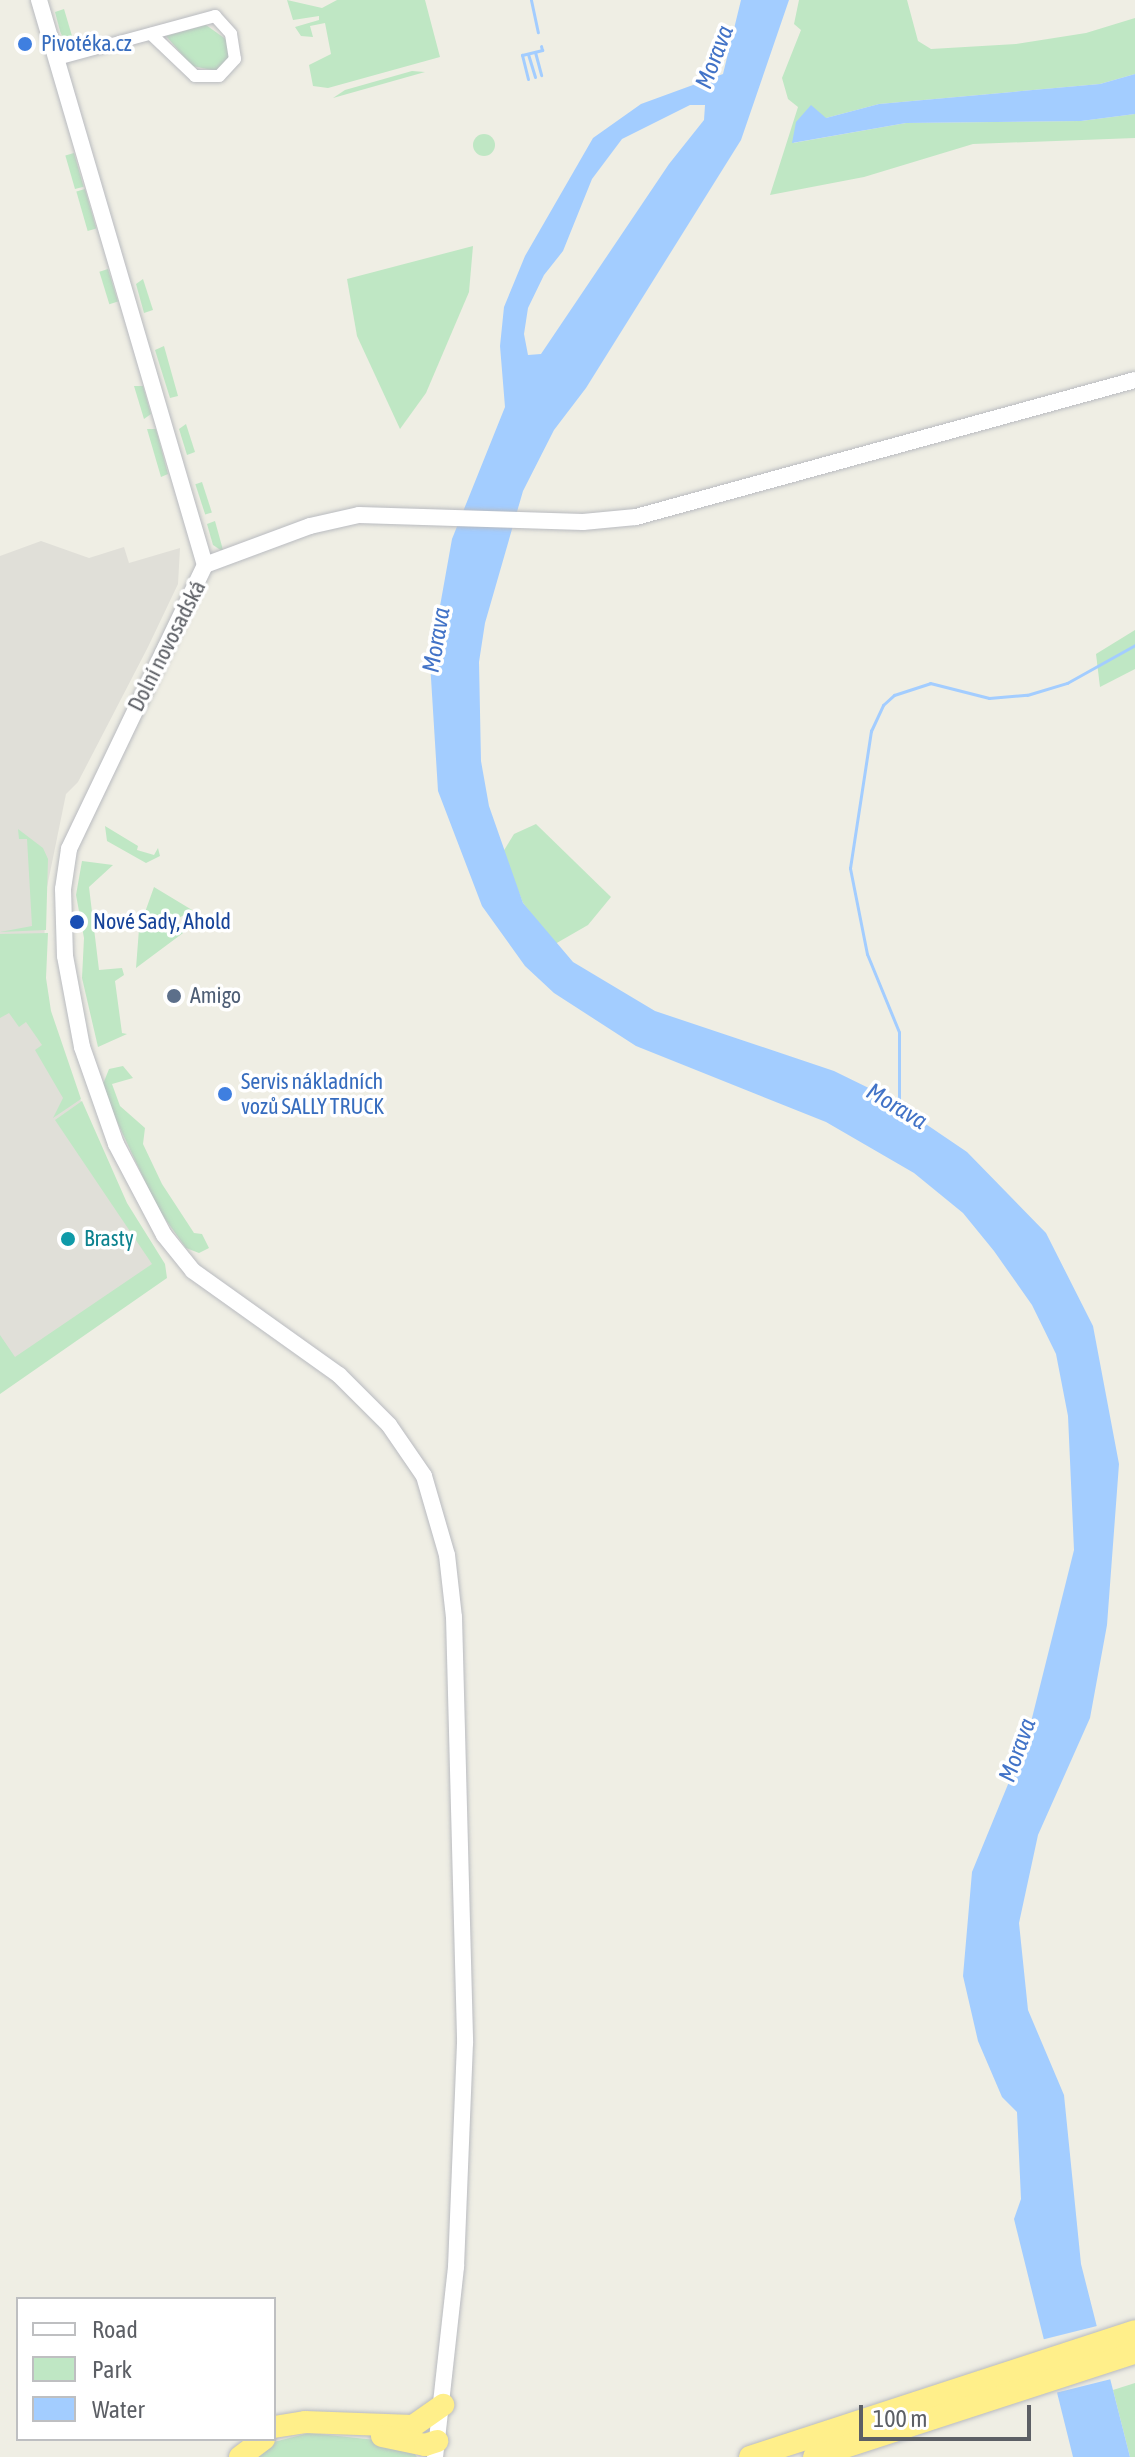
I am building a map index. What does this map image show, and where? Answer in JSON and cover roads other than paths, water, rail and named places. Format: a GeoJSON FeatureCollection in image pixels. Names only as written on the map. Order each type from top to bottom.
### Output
{"type":"FeatureCollection","features":[{"type":"Feature","properties":{"kind":"highway"},"geometry":{"type":"LineString","coordinates":[[814,2457],[1135,2331]]}},
{"type":"Feature","properties":{"kind":"highway"},"geometry":{"type":"LineString","coordinates":[[750,2457],[981,2390],[1135,2353]]}},
{"type":"Feature","properties":{"kind":"highway"},"geometry":{"type":"LineString","coordinates":[[421,2445],[421,2423],[443,2405]]}},
{"type":"Feature","properties":{"kind":"highway"},"geometry":{"type":"LineString","coordinates":[[276,2427],[320,2422],[421,2445]]}},
{"type":"Feature","properties":{"kind":"highway"},"geometry":{"type":"LineString","coordinates":[[276,2435],[326,2430],[421,2445]]}},
{"type":"Feature","properties":{"kind":"highway"},"geometry":{"type":"LineString","coordinates":[[229,2457],[247,2441]]}},
{"type":"Feature","properties":{"kind":"highway"},"geometry":{"type":"LineString","coordinates":[[240,2457],[261,2441]]}},
{"type":"Feature","properties":{"kind":"main road","name":"Dolní novosadská"},"geometry":{"type":"LineString","coordinates":[[39,0],[205,565],[76,828],[63,905],[70,990],[99,1106],[144,1203],[193,1271],[329,1367],[376,1410],[417,1464],[444,1535],[454,1617],[465,2043],[460,2204],[443,2405],[421,2445]]}},
{"type":"Feature","properties":{"kind":"main road"},"geometry":{"type":"LineString","coordinates":[[205,565],[341,518],[419,514],[573,521],[623,519],[682,506],[1135,380]]}},
{"type":"Feature","properties":{"kind":"street"},"geometry":{"type":"LineString","coordinates":[[57,59],[215,16],[231,34],[235,59],[223,74],[200,78],[151,34]]}},
{"type":"Feature","properties":{"kind":"water","name":"Morava"},"geometry":{"type":"Polygon","coordinates":[[[741,0],[789,0],[741,140],[586,388],[554,430],[523,491],[485,623],[479,662],[481,761],[489,806],[523,903],[573,962],[655,1011],[834,1071],[883,1095],[967,1152],[1046,1233],[1093,1326],[1119,1464],[1107,1625],[1090,1718],[1038,1835],[1019,1923],[1028,2010],[1064,2095],[1081,2264],[1130,2457],[1073,2457],[1014,2219],[1021,2199],[1017,2112],[1002,2097],[978,2041],[963,1976],[972,1872],[1027,1738],[1074,1550],[1068,1416],[1056,1354],[1032,1305],[994,1251],[963,1213],[914,1173],[826,1122],[636,1046],[554,993],[525,966],[482,906],[438,791],[430,662],[452,539],[505,407],[500,346],[504,307],[525,256],[593,138],[641,104],[723,74],[741,0]],[[690,105],[622,139],[592,179],[563,251],[544,275],[528,308],[524,334],[528,355],[541,354],[669,164],[704,120],[705,105],[690,105]]]}},
{"type":"Feature","properties":{"kind":"water"},"geometry":{"type":"Polygon","coordinates":[[[1135,74],[1135,114],[1081,121],[906,123],[792,143],[796,122],[811,105],[826,118],[879,104],[1100,84],[1135,74]]]}},
{"type":"Feature","properties":{"kind":"waterway"},"geometry":{"type":"LineString","coordinates":[[531,0],[538,32]]}},
{"type":"Feature","properties":{"kind":"waterway"},"geometry":{"type":"LineString","coordinates":[[528,79],[522,55],[542,50],[541,46]]}},
{"type":"Feature","properties":{"kind":"waterway"},"geometry":{"type":"LineString","coordinates":[[535,52],[541,75]]}},
{"type":"Feature","properties":{"kind":"waterway"},"geometry":{"type":"LineString","coordinates":[[528,54],[535,77]]}},
{"type":"Feature","properties":{"kind":"waterway","name":"Morava"},"geometry":{"type":"LineString","coordinates":[[899,1109],[899,1032],[867,954],[850,868],[871,731],[883,705],[894,695],[930,683],[989,698],[1027,695],[1067,683],[1135,645]]}},
{"type":"Feature","properties":{"kind":"place","name":"Pivotéka.cz"},"geometry":{"type":"Point","coordinates":[25,44]}},
{"type":"Feature","properties":{"kind":"place","name":"Nové Sady, Ahold"},"geometry":{"type":"Point","coordinates":[77,922]}},
{"type":"Feature","properties":{"kind":"place","name":"Amigo"},"geometry":{"type":"Point","coordinates":[174,996]}},
{"type":"Feature","properties":{"kind":"place","name":"Servis nákladních vozů SALLY TRUCK"},"geometry":{"type":"Point","coordinates":[225,1094]}},
{"type":"Feature","properties":{"kind":"place","name":"Brasty"},"geometry":{"type":"Point","coordinates":[68,1239]}}]}
